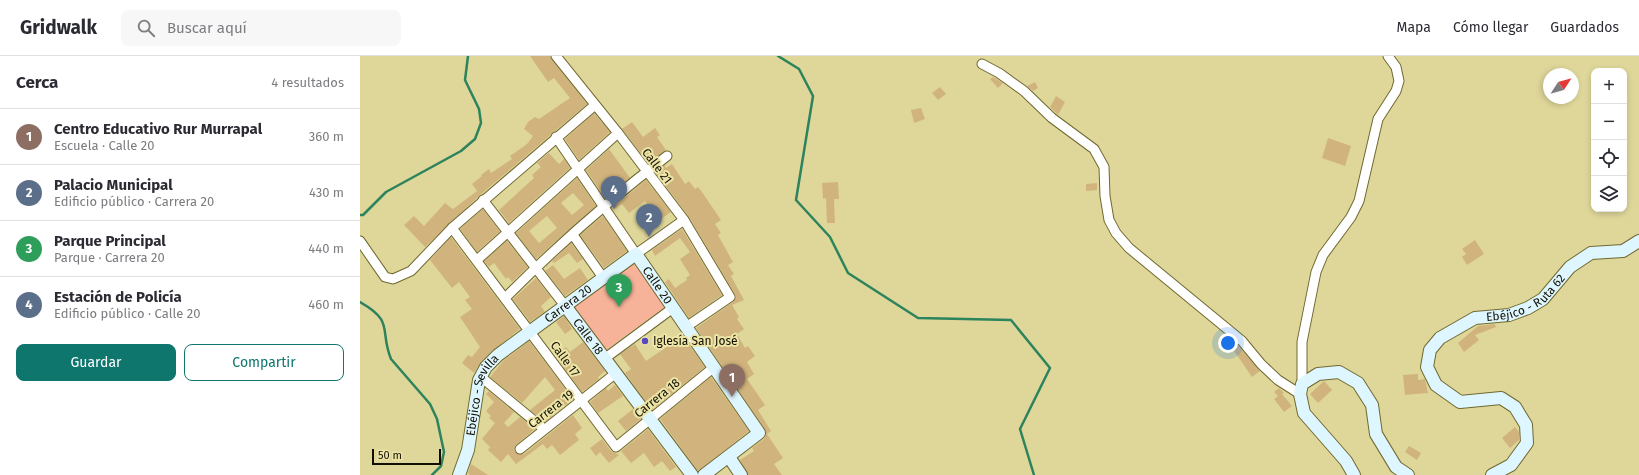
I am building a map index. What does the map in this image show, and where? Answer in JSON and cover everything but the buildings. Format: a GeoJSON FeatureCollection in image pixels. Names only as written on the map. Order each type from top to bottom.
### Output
{"type":"FeatureCollection","features":[{"type":"Feature","properties":{"kind":"street","name":"Calle 21"},"geometry":{"type":"LineString","coordinates":[[556,56],[618,132],[646,172],[684,220],[730,296],[686,327]]}},
{"type":"Feature","properties":{"kind":"street"},"geometry":{"type":"LineString","coordinates":[[1354,475],[1346,461],[1304,413],[1301,389],[1302,342],[1316,272],[1323,255],[1351,216],[1359,201],[1378,119],[1396,90],[1399,81],[1396,67],[1388,56]]}},
{"type":"Feature","properties":{"kind":"street"},"geometry":{"type":"LineString","coordinates":[[982,64],[999,73],[1024,91],[1052,118],[1094,148],[1104,167],[1104,196],[1109,220],[1116,233],[1129,248],[1242,341],[1261,364],[1278,380],[1301,389]]}},
{"type":"Feature","properties":{"kind":"street"},"geometry":{"type":"LineString","coordinates":[[360,241],[385,277],[393,278],[411,271],[452,228],[483,200],[595,105]]}},
{"type":"Feature","properties":{"kind":"street"},"geometry":{"type":"LineString","coordinates":[[477,260],[618,132]]}},
{"type":"Feature","properties":{"kind":"street","name":"Calle 20"},"geometry":{"type":"LineString","coordinates":[[556,137],[759,434],[729,457]]}},
{"type":"Feature","properties":{"kind":"street"},"geometry":{"type":"LineString","coordinates":[[505,298],[536,267],[646,172],[667,156]]}},
{"type":"Feature","properties":{"kind":"street","name":"Calle 18"},"geometry":{"type":"LineString","coordinates":[[483,200],[536,267],[692,475]]}},
{"type":"Feature","properties":{"kind":"street","name":"Carrera 20"},"geometry":{"type":"LineString","coordinates":[[530,331],[566,307],[684,220]]}},
{"type":"Feature","properties":{"kind":"street","name":"Calle 17"},"geometry":{"type":"LineString","coordinates":[[452,228],[530,331],[580,401],[616,447]]}},
{"type":"Feature","properties":{"kind":"street"},"geometry":{"type":"LineString","coordinates":[[573,235],[604,278]]}},
{"type":"Feature","properties":{"kind":"street","name":"Ebéjico - Ruta 62"},"geometry":{"type":"LineString","coordinates":[[1492,475],[1511,464],[1526,443],[1526,425],[1515,407],[1501,398],[1460,402],[1436,385],[1426,367],[1430,350],[1440,338],[1475,318],[1509,315],[1528,308],[1543,299],[1570,267],[1590,253],[1623,251],[1639,241]]}},
{"type":"Feature","properties":{"kind":"street"},"geometry":{"type":"LineString","coordinates":[[604,358],[673,308]]}},
{"type":"Feature","properties":{"kind":"street","name":"Ebéjico - Sevilla"},"geometry":{"type":"LineString","coordinates":[[459,475],[468,450],[481,377],[486,367],[498,355],[530,331]]}},
{"type":"Feature","properties":{"kind":"street","name":"Carrera 18"},"geometry":{"type":"LineString","coordinates":[[616,447],[713,368]]}},
{"type":"Feature","properties":{"kind":"street"},"geometry":{"type":"LineString","coordinates":[[1301,389],[1318,374],[1339,372],[1358,383],[1372,405],[1376,434],[1396,467],[1408,475]]}},
{"type":"Feature","properties":{"kind":"street","name":"Carrera 19"},"geometry":{"type":"LineString","coordinates":[[520,449],[616,373]]}},
{"type":"Feature","properties":{"kind":"street"},"geometry":{"type":"LineString","coordinates":[[481,377],[544,429]]}},
{"type":"Feature","properties":{"kind":"street"},"geometry":{"type":"LineString","coordinates":[[704,475],[729,457],[741,475]]}},
{"type":"Feature","properties":{"kind":"shaded area"},"geometry":{"type":"Polygon","coordinates":[[[635,263],[665,307],[606,350],[573,306],[635,263]]]}},
{"type":"Feature","properties":{"kind":"waterway"},"geometry":{"type":"LineString","coordinates":[[360,215],[363,215],[386,192],[461,151],[475,139],[481,123],[479,109],[465,80],[468,56]]}},
{"type":"Feature","properties":{"kind":"waterway"},"geometry":{"type":"LineString","coordinates":[[778,56],[799,69],[813,96],[796,200],[830,237],[848,273],[918,318],[1011,320],[1050,368],[1020,429],[1034,475]]}},
{"type":"Feature","properties":{"kind":"waterway"},"geometry":{"type":"LineString","coordinates":[[360,302],[378,315],[382,321],[391,359],[430,404],[437,419],[444,452],[441,466],[432,475]]}},
{"type":"Feature","properties":{"kind":"place","name":"Estación de Policía"},"geometry":{"type":"Point","coordinates":[614,209]}},
{"type":"Feature","properties":{"kind":"place","name":"Palacio Municipal"},"geometry":{"type":"Point","coordinates":[649,237]}},
{"type":"Feature","properties":{"kind":"place","name":"Parque Principal"},"geometry":{"type":"Point","coordinates":[619,307]}},
{"type":"Feature","properties":{"kind":"place","name":"Iglesía San José"},"geometry":{"type":"Point","coordinates":[645,341]}},
{"type":"Feature","properties":{"kind":"place","name":"Centro Educativo Rur Murrapal"},"geometry":{"type":"Point","coordinates":[732,397]}}]}
